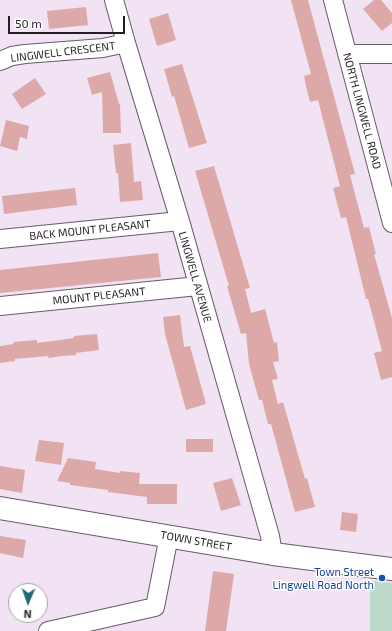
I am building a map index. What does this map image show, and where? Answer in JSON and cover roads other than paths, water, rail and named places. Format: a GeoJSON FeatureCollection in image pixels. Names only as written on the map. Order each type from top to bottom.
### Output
{"type":"FeatureCollection","features":[{"type":"Feature","properties":{"kind":"street","name":"LINGWELL AVENUE"},"geometry":{"type":"LineString","coordinates":[[114,0],[180,220],[270,536],[273,554]]}},
{"type":"Feature","properties":{"kind":"street","name":"NORTH LINGWELL ROAD"},"geometry":{"type":"LineString","coordinates":[[333,0],[392,223]]}},
{"type":"Feature","properties":{"kind":"street","name":"LINGWELL CRESCENT"},"geometry":{"type":"LineString","coordinates":[[0,61],[18,55],[104,48],[126,43]]}},
{"type":"Feature","properties":{"kind":"street"},"geometry":{"type":"LineString","coordinates":[[347,54],[392,54]]}},
{"type":"Feature","properties":{"kind":"street","name":"BACK MOUNT PLEASANT"},"geometry":{"type":"LineString","coordinates":[[0,240],[180,220]]}},
{"type":"Feature","properties":{"kind":"street","name":"MOUNT PLEASANT"},"geometry":{"type":"LineString","coordinates":[[0,306],[198,286]]}},
{"type":"Feature","properties":{"kind":"street","name":"TOWN STREET"},"geometry":{"type":"LineString","coordinates":[[0,508],[273,554],[392,569]]}},
{"type":"Feature","properties":{"kind":"street"},"geometry":{"type":"LineString","coordinates":[[48,631],[155,607],[169,536]]}},
{"type":"Feature","properties":{"kind":"place","name":"Town Street Lingwell Road North"},"geometry":{"type":"Point","coordinates":[382,578]}}]}
